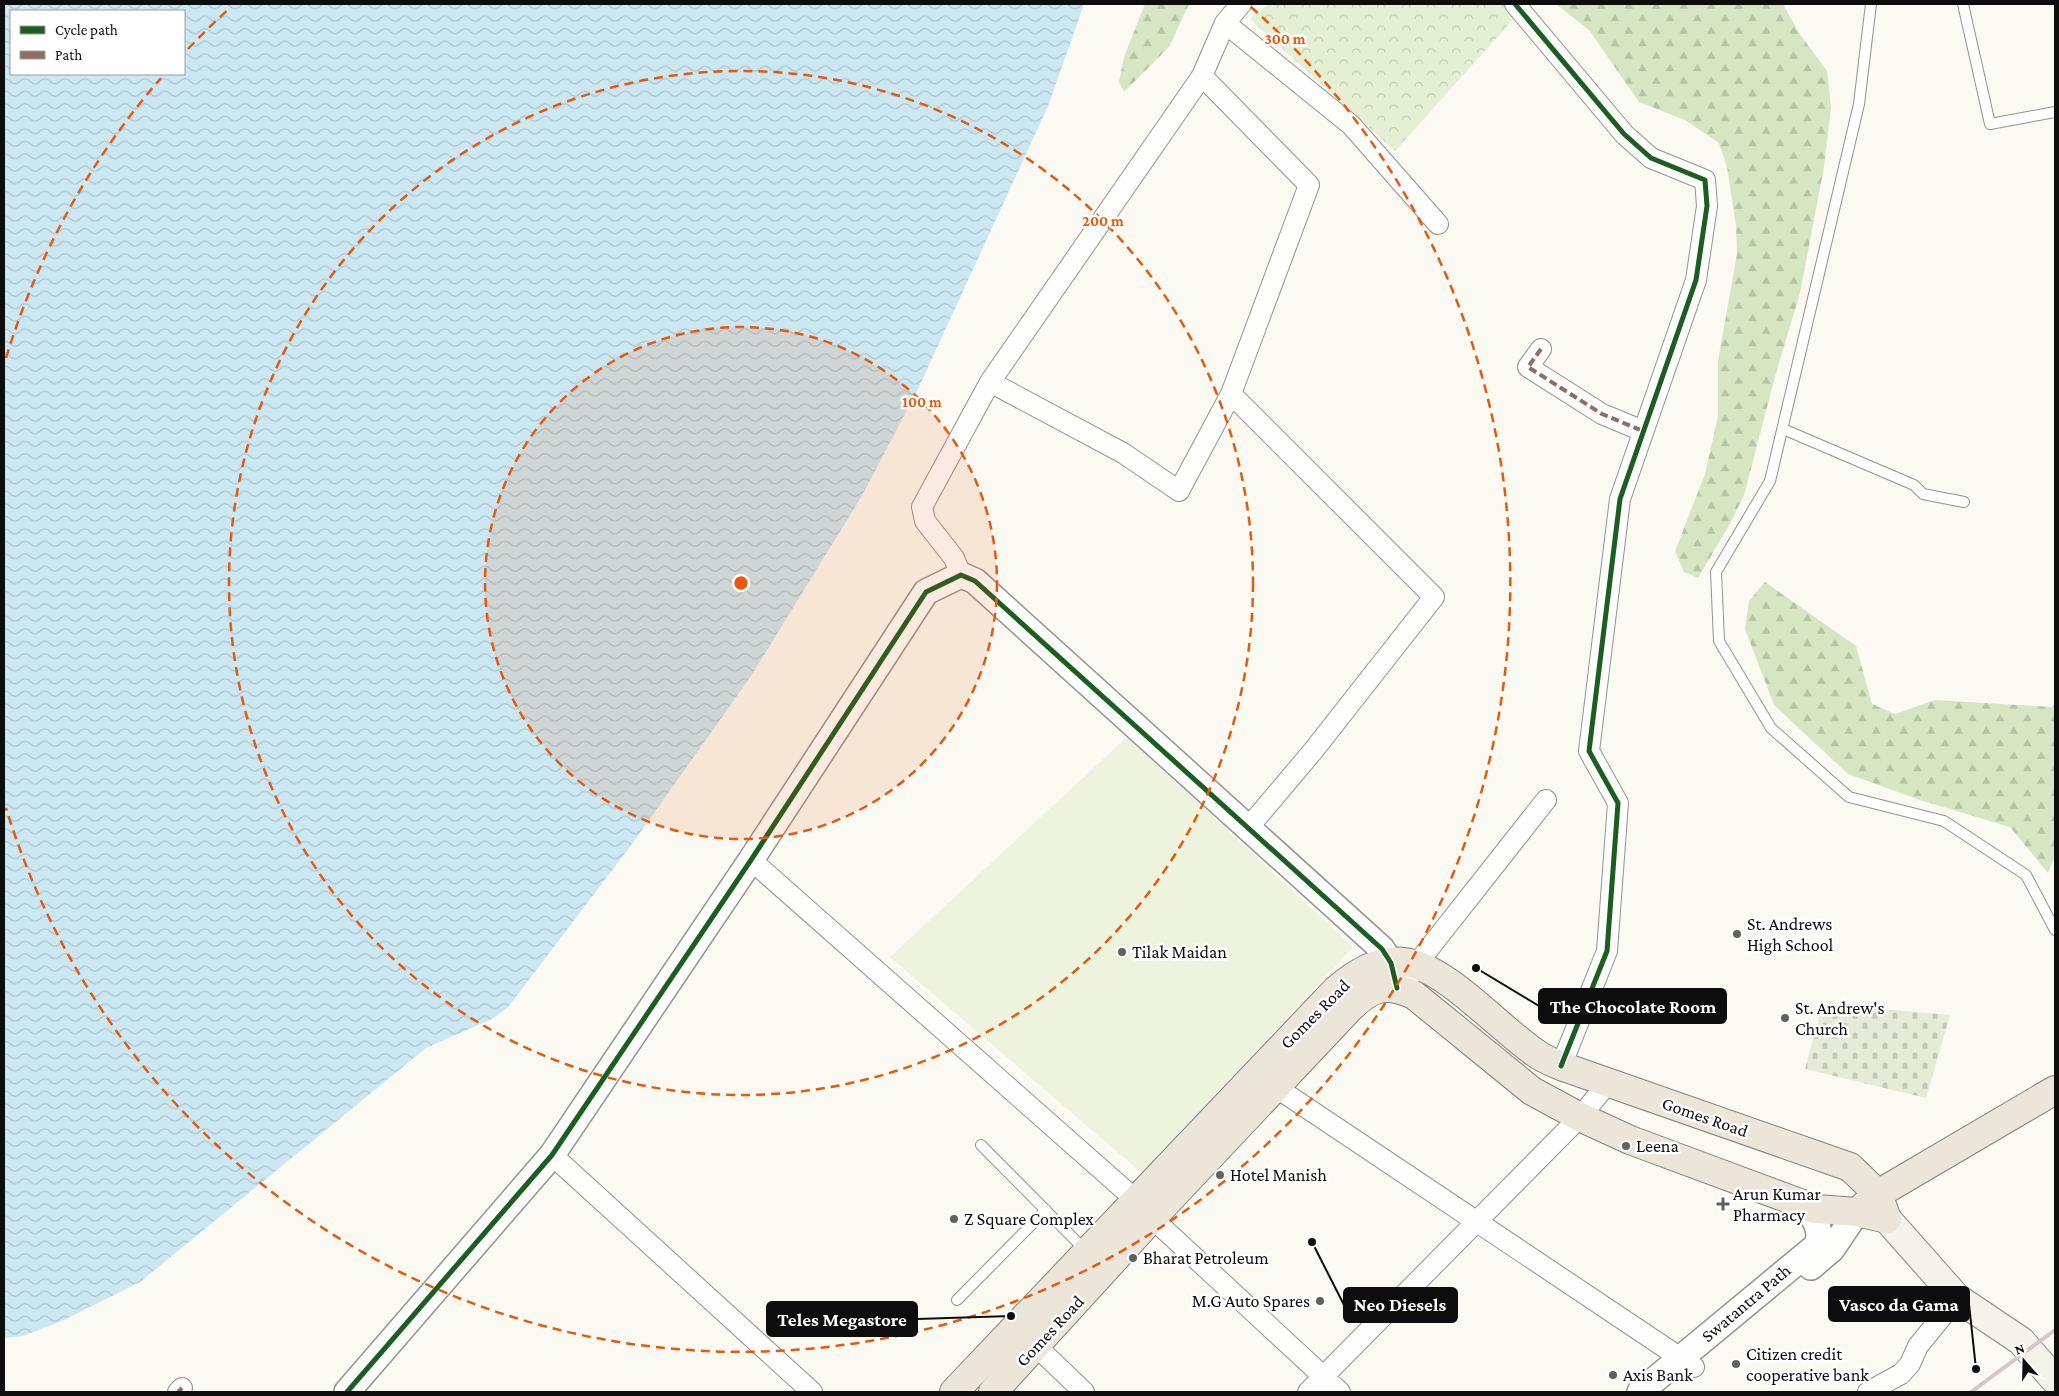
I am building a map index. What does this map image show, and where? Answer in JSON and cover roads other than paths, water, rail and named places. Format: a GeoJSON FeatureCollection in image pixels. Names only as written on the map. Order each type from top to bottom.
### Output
{"type":"FeatureCollection","features":[{"type":"Feature","properties":{"kind":"main road","name":"Gomes Road"},"geometry":{"type":"LineString","coordinates":[[992,1392],[1036,1346],[1145,1210],[1336,990],[1353,976],[1366,969],[1402,976],[1433,973],[1540,1056],[1561,1066],[1608,1083],[1843,1164],[1850,1167],[1878,1194]]}},
{"type":"Feature","properties":{"kind":"main road","name":"Gomes Road"},"geometry":{"type":"LineString","coordinates":[[954,1392],[1088,1253],[1145,1210],[1277,1088],[1364,995],[1385,987],[1402,976]]}},
{"type":"Feature","properties":{"kind":"main road"},"geometry":{"type":"LineString","coordinates":[[1402,976],[1423,1002],[1532,1091],[1580,1117],[1630,1140],[1816,1209],[1857,1212],[1887,1219]]}},
{"type":"Feature","properties":{"kind":"main road"},"geometry":{"type":"LineString","coordinates":[[1857,1212],[1878,1194],[2055,1090]]}},
{"type":"Feature","properties":{"kind":"main road"},"geometry":{"type":"LineString","coordinates":[[1878,1194],[1887,1219],[1957,1298],[2021,1341],[2055,1380]]}},
{"type":"Feature","properties":{"kind":"street"},"geometry":{"type":"LineString","coordinates":[[960,575],[954,558],[925,521],[922,507],[990,382],[1202,76],[1225,23],[1241,4]]}},
{"type":"Feature","properties":{"kind":"street"},"geometry":{"type":"LineString","coordinates":[[1515,4],[1624,134],[1651,158],[1705,180],[1707,206],[1696,280],[1642,431],[1620,499],[1589,751],[1618,803],[1607,951],[1561,1066]]}},
{"type":"Feature","properties":{"kind":"street"},"geometry":{"type":"LineString","coordinates":[[1225,23],[1351,125],[1438,224]]}},
{"type":"Feature","properties":{"kind":"street"},"geometry":{"type":"LineString","coordinates":[[990,382],[1123,453],[1179,491],[1231,394],[1309,185],[1202,76]]}},
{"type":"Feature","properties":{"kind":"street"},"geometry":{"type":"LineString","coordinates":[[1540,349],[1528,367],[1602,414],[1642,431]]}},
{"type":"Feature","properties":{"kind":"street"},"geometry":{"type":"LineString","coordinates":[[1231,394],[1434,597],[1313,751],[1248,828]]}},
{"type":"Feature","properties":{"kind":"street"},"geometry":{"type":"LineString","coordinates":[[348,1392],[552,1155],[751,860],[926,592],[960,575],[975,581],[1382,949],[1402,976],[1546,800]]}},
{"type":"Feature","properties":{"kind":"street"},"geometry":{"type":"LineString","coordinates":[[751,860],[1145,1210],[1340,1392]]}},
{"type":"Feature","properties":{"kind":"street"},"geometry":{"type":"LineString","coordinates":[[1308,1392],[1580,1117],[1608,1083]]}},
{"type":"Feature","properties":{"kind":"street"},"geometry":{"type":"LineString","coordinates":[[1277,1088],[1687,1362]]}},
{"type":"Feature","properties":{"kind":"street"},"geometry":{"type":"LineString","coordinates":[[552,1155],[812,1392]]}},
{"type":"Feature","properties":{"kind":"street","name":"Swatantra Path"},"geometry":{"type":"LineString","coordinates":[[1665,1392],[1687,1362],[1815,1247],[1819,1232],[1815,1221],[1802,1204]]}},
{"type":"Feature","properties":{"kind":"street","name":"Swatantra Path"},"geometry":{"type":"LineString","coordinates":[[1640,1392],[1687,1362],[1832,1249],[1857,1212]]}},
{"type":"Feature","properties":{"kind":"street"},"geometry":{"type":"LineString","coordinates":[[1868,1392],[1900,1374],[1910,1364],[1918,1346],[1957,1298]]}},
{"type":"Feature","properties":{"kind":"street"},"geometry":{"type":"LineString","coordinates":[[1036,1346],[1084,1392]]}},
{"type":"Feature","properties":{"kind":"lane"},"geometry":{"type":"LineString","coordinates":[[1871,4],[1859,104],[1770,480],[1716,572],[1720,640],[1771,728],[1850,798],[1944,822],[2026,875],[2055,930]]}},
{"type":"Feature","properties":{"kind":"lane"},"geometry":{"type":"LineString","coordinates":[[1963,4],[1990,124],[2055,112]]}},
{"type":"Feature","properties":{"kind":"lane"},"geometry":{"type":"LineString","coordinates":[[1783,429],[1914,484],[1923,494],[1964,502]]}},
{"type":"Feature","properties":{"kind":"lane"},"geometry":{"type":"LineString","coordinates":[[980,1145],[1088,1253]]}},
{"type":"Feature","properties":{"kind":"lane"},"geometry":{"type":"LineString","coordinates":[[957,1300],[1046,1210]]}},
{"type":"Feature","properties":{"kind":"water"},"geometry":{"type":"Polygon","coordinates":[[[4,4],[1084,4],[1048,106],[918,389],[863,494],[751,676],[632,844],[507,1008],[492,1019],[426,1048],[140,1282],[64,1320],[23,1336],[4,1338],[4,4]]]}},
{"type":"Feature","properties":{"kind":"railway"},"geometry":{"type":"LineString","coordinates":[[1971,1392],[2055,1330]]}},
{"type":"Feature","properties":{"kind":"place","name":"St. Andrews High School"},"geometry":{"type":"Point","coordinates":[1737,934]}},
{"type":"Feature","properties":{"kind":"place","name":"Tilak Maidan"},"geometry":{"type":"Point","coordinates":[1122,952]}},
{"type":"Feature","properties":{"kind":"place","name":"The Chocolate Room"},"geometry":{"type":"Point","coordinates":[1476,968]}},
{"type":"Feature","properties":{"kind":"place","name":"St. Andrew's Church"},"geometry":{"type":"Point","coordinates":[1785,1018]}},
{"type":"Feature","properties":{"kind":"place","name":"Leena"},"geometry":{"type":"Point","coordinates":[1626,1146]}},
{"type":"Feature","properties":{"kind":"place","name":"Hotel Manish"},"geometry":{"type":"Point","coordinates":[1220,1175]}},
{"type":"Feature","properties":{"kind":"place","name":"Arun Kumar Pharmacy"},"geometry":{"type":"Point","coordinates":[1723,1204]}},
{"type":"Feature","properties":{"kind":"place","name":"Z Square Complex"},"geometry":{"type":"Point","coordinates":[954,1219]}},
{"type":"Feature","properties":{"kind":"place","name":"Neo Diesels"},"geometry":{"type":"Point","coordinates":[1312,1242]}},
{"type":"Feature","properties":{"kind":"place","name":"Bharat Petroleum"},"geometry":{"type":"Point","coordinates":[1133,1258]}},
{"type":"Feature","properties":{"kind":"place","name":"M.G Auto Spares"},"geometry":{"type":"Point","coordinates":[1320,1301]}},
{"type":"Feature","properties":{"kind":"place","name":"Teles Megastore"},"geometry":{"type":"Point","coordinates":[1011,1316]}},
{"type":"Feature","properties":{"kind":"place","name":"Citizen credit cooperative bank"},"geometry":{"type":"Point","coordinates":[1736,1364]}},
{"type":"Feature","properties":{"kind":"place","name":"Vasco da Gama"},"geometry":{"type":"Point","coordinates":[1976,1369]}},
{"type":"Feature","properties":{"kind":"place","name":"Axis Bank"},"geometry":{"type":"Point","coordinates":[1613,1375]}}]}
